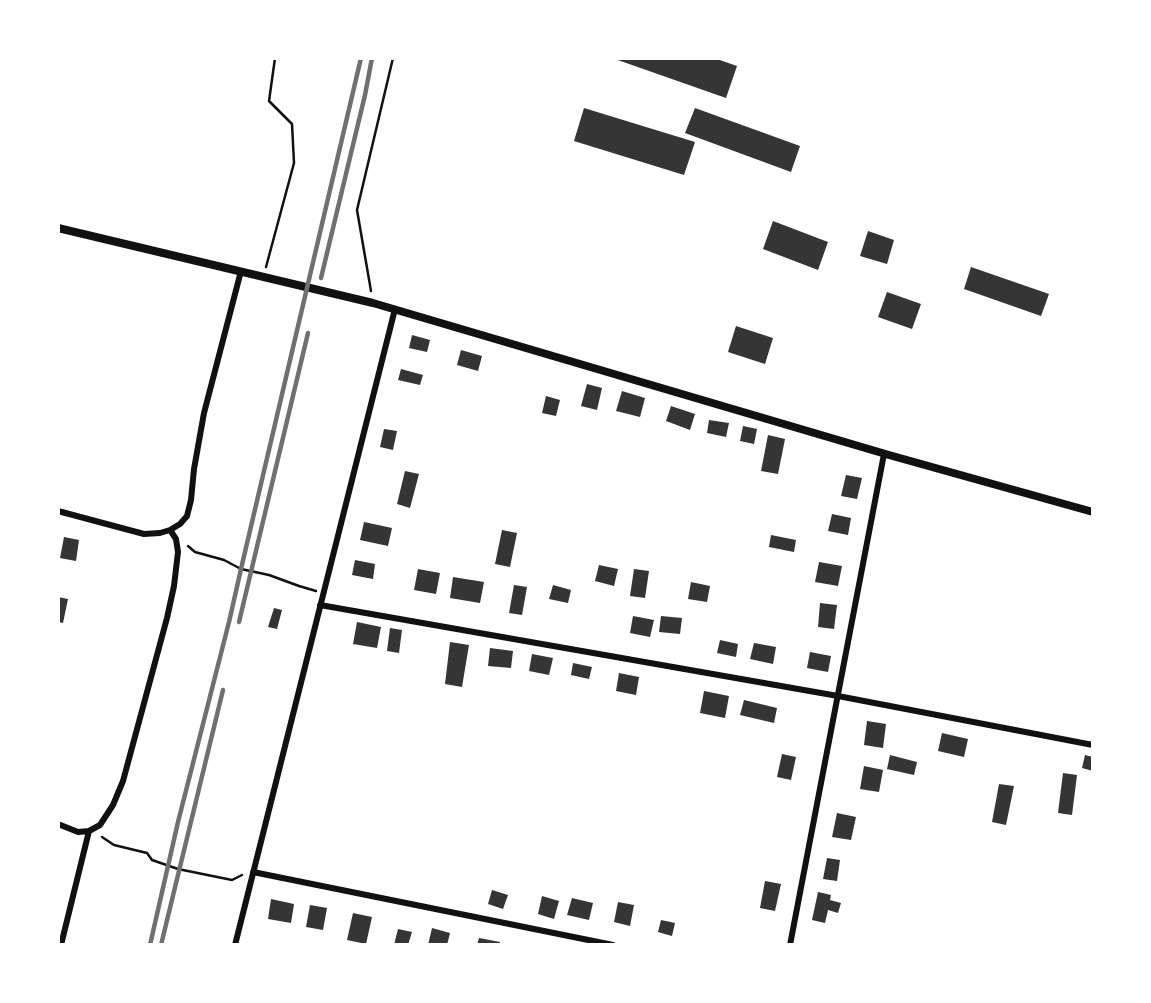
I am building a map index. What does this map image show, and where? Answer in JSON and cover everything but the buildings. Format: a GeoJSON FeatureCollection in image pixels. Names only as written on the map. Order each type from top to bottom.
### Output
{"type":"FeatureCollection","features":[{"type":"Feature","properties":{"kind":"main road"},"geometry":{"type":"LineString","coordinates":[[58,228],[395,309],[884,454],[1093,512]]}},
{"type":"Feature","properties":{"kind":"street"},"geometry":{"type":"LineString","coordinates":[[58,511],[144,534],[170,530],[187,516],[204,413],[241,271]]}},
{"type":"Feature","properties":{"kind":"street"},"geometry":{"type":"LineString","coordinates":[[235,945],[395,309]]}},
{"type":"Feature","properties":{"kind":"street"},"geometry":{"type":"LineString","coordinates":[[790,945],[884,454]]}},
{"type":"Feature","properties":{"kind":"street"},"geometry":{"type":"LineString","coordinates":[[58,824],[78,832],[89,831],[100,825],[113,805],[123,781],[174,586],[178,552],[176,539],[170,530]]}},
{"type":"Feature","properties":{"kind":"street"},"geometry":{"type":"LineString","coordinates":[[320,604],[838,696],[1093,745]]}},
{"type":"Feature","properties":{"kind":"street"},"geometry":{"type":"LineString","coordinates":[[61,945],[89,831]]}},
{"type":"Feature","properties":{"kind":"street"},"geometry":{"type":"LineString","coordinates":[[253,873],[613,945]]}},
{"type":"Feature","properties":{"kind":"path"},"geometry":{"type":"LineString","coordinates":[[264,277],[294,163],[292,124],[269,101],[275,58]]}},
{"type":"Feature","properties":{"kind":"path"},"geometry":{"type":"LineString","coordinates":[[373,303],[357,210],[393,58]]}},
{"type":"Feature","properties":{"kind":"path"},"geometry":{"type":"LineString","coordinates":[[176,539],[195,552],[224,560],[241,569],[324,592]]}},
{"type":"Feature","properties":{"kind":"path"},"geometry":{"type":"LineString","coordinates":[[89,831],[114,845],[147,853],[152,860],[178,870],[232,880],[253,873]]}},
{"type":"Feature","properties":{"kind":"railway"},"geometry":{"type":"LineString","coordinates":[[150,945],[229,622],[361,58]]}},
{"type":"Feature","properties":{"kind":"railway"},"geometry":{"type":"LineString","coordinates":[[321,278],[372,58]]}},
{"type":"Feature","properties":{"kind":"railway"},"geometry":{"type":"LineString","coordinates":[[239,622],[308,333]]}},
{"type":"Feature","properties":{"kind":"railway"},"geometry":{"type":"LineString","coordinates":[[161,945],[223,690]]}}]}
